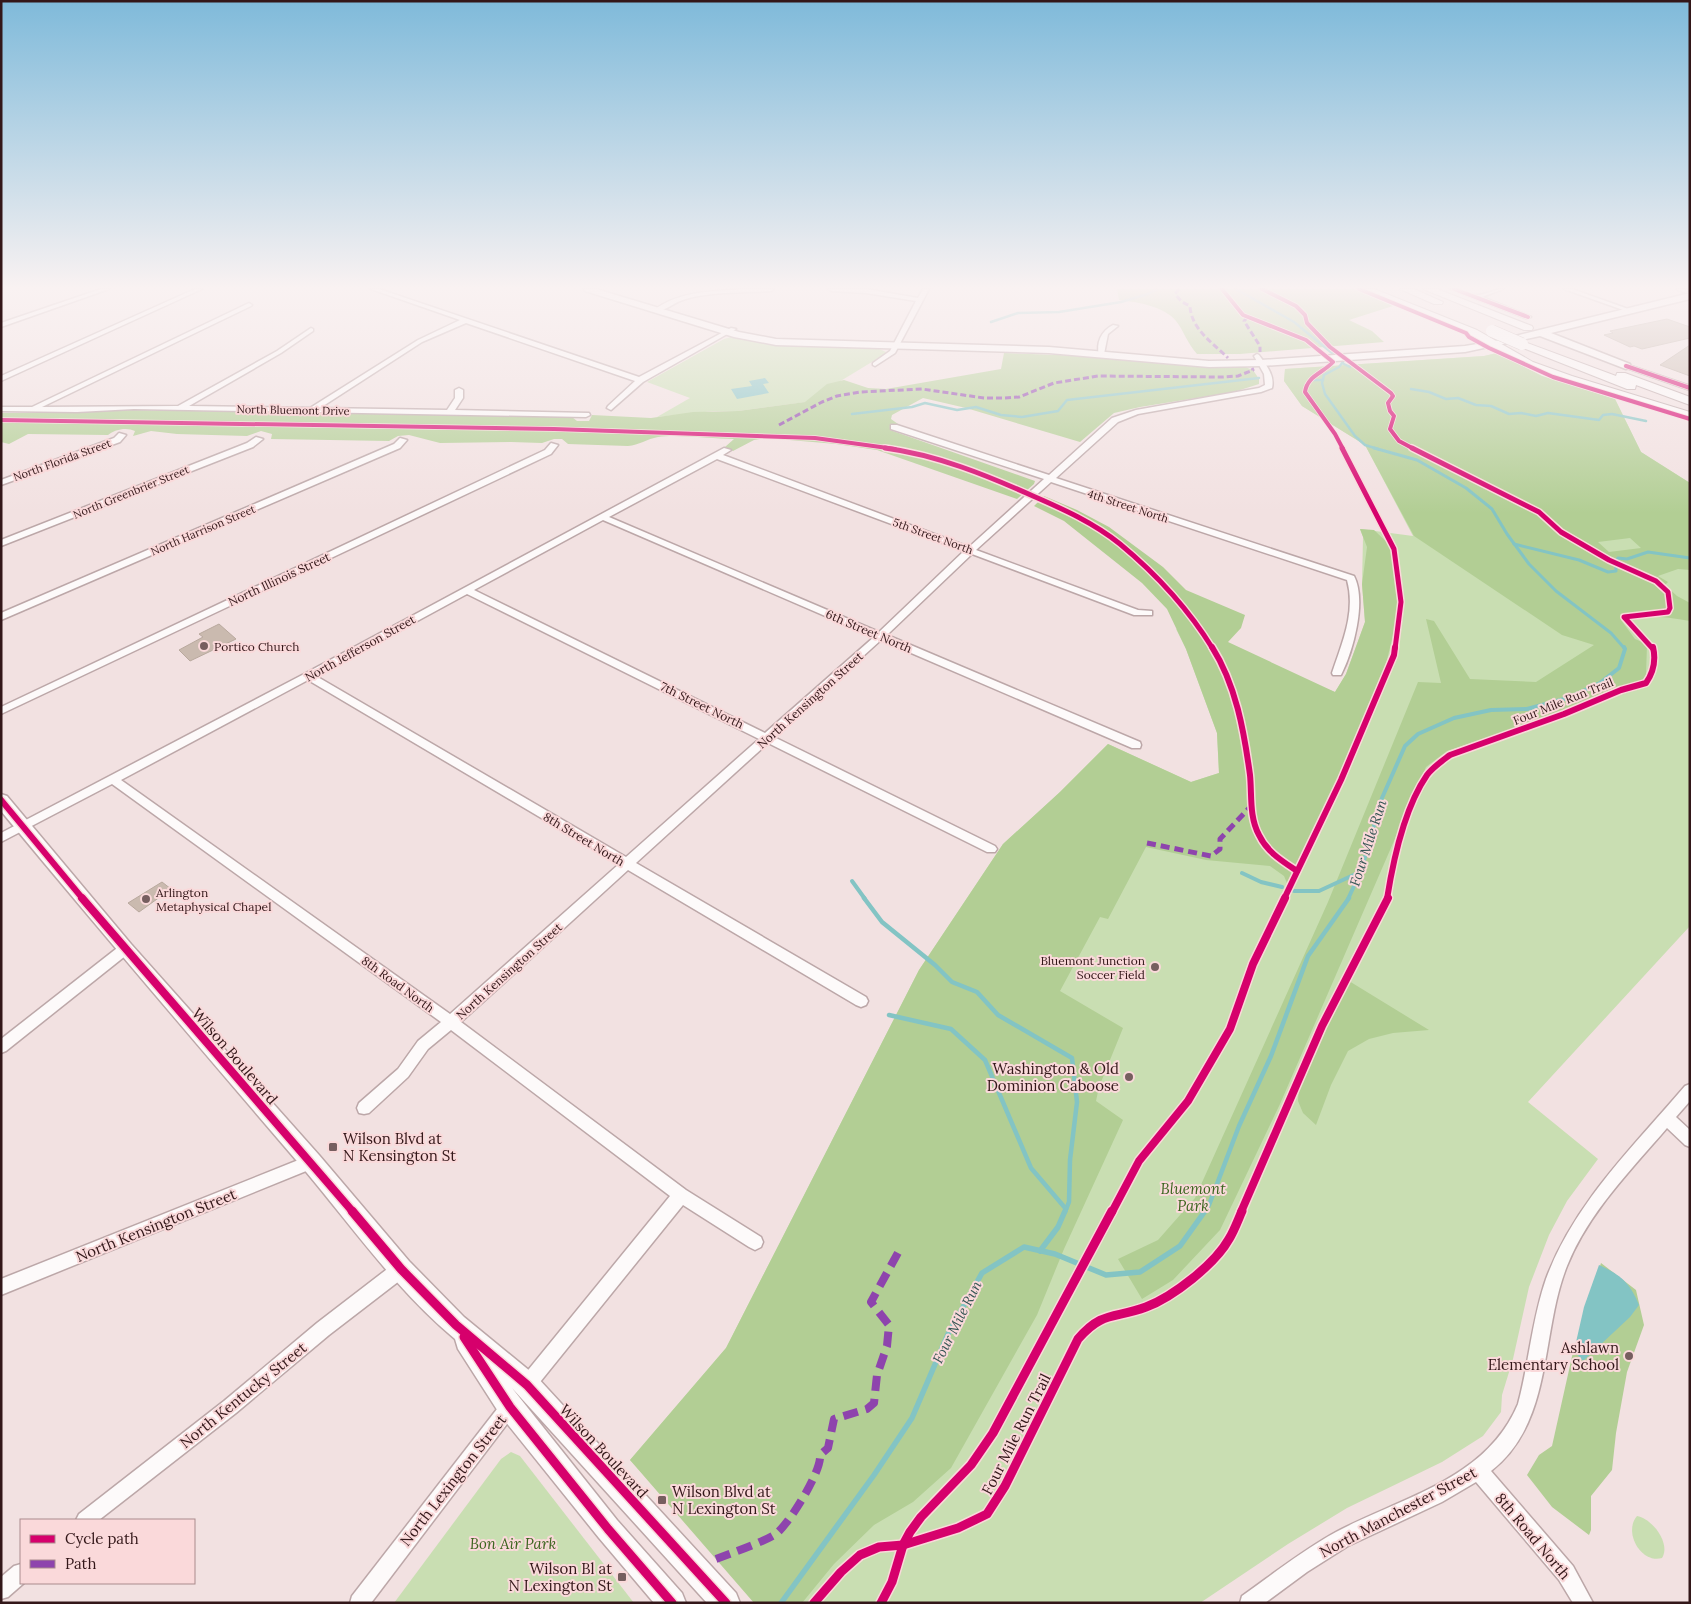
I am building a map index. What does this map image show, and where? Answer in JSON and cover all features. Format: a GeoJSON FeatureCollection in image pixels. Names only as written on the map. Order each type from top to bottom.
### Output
{"type":"FeatureCollection","features":[{"type":"Feature","properties":{"kind":"highway"},"geometry":{"type":"LineString","coordinates":[[1529,364],[1568,379],[1690,416]]}},
{"type":"Feature","properties":{"kind":"highway"},"geometry":{"type":"LineString","coordinates":[[1588,364],[1690,410]]}},
{"type":"Feature","properties":{"kind":"highway"},"geometry":{"type":"LineString","coordinates":[[1596,364],[1690,401]]}},
{"type":"Feature","properties":{"kind":"highway"},"geometry":{"type":"LineString","coordinates":[[1626,366],[1690,394]]}},
{"type":"Feature","properties":{"kind":"main road"},"geometry":{"type":"LineString","coordinates":[[1619,364],[1626,366]]}},
{"type":"Feature","properties":{"kind":"main road","name":"Wilson Boulevard"},"geometry":{"type":"LineString","coordinates":[[1,800],[125,949],[401,1269],[456,1325],[527,1385],[726,1602]]}},
{"type":"Feature","properties":{"kind":"main road","name":"Wilson Boulevard"},"geometry":{"type":"LineString","coordinates":[[456,1325],[510,1407],[608,1529],[672,1603]]}},
{"type":"Feature","properties":{"kind":"street"},"geometry":{"type":"LineString","coordinates":[[1,380],[36,364]]}},
{"type":"Feature","properties":{"kind":"street"},"geometry":{"type":"LineString","coordinates":[[32,410],[129,364]]}},
{"type":"Feature","properties":{"kind":"street"},"geometry":{"type":"LineString","coordinates":[[180,408],[258,364]]}},
{"type":"Feature","properties":{"kind":"street"},"geometry":{"type":"LineString","coordinates":[[312,410],[384,364]]}},
{"type":"Feature","properties":{"kind":"street"},"geometry":{"type":"LineString","coordinates":[[593,364],[640,380]]}},
{"type":"Feature","properties":{"kind":"street"},"geometry":{"type":"LineString","coordinates":[[611,408],[640,380],[669,364]]}},
{"type":"Feature","properties":{"kind":"street","name":"North Kensington Street"},"geometry":{"type":"LineString","coordinates":[[364,1108],[403,1073],[423,1045],[628,865],[880,636],[971,550],[1116,420],[1124,416],[1254,392],[1269,386],[1268,374],[1262,364]]}},
{"type":"Feature","properties":{"kind":"street"},"geometry":{"type":"LineString","coordinates":[[1626,366],[1690,388]]}},
{"type":"Feature","properties":{"kind":"street"},"geometry":{"type":"LineString","coordinates":[[450,412],[459,398],[459,390]]}},
{"type":"Feature","properties":{"kind":"street","name":"North Bluemont Drive"},"geometry":{"type":"LineString","coordinates":[[1,409],[180,408],[586,415]]}},
{"type":"Feature","properties":{"kind":"street","name":"4th Street North"},"geometry":{"type":"LineString","coordinates":[[894,427],[1049,480],[1351,578],[1356,590],[1354,618],[1337,673]]}},
{"type":"Feature","properties":{"kind":"street","name":"North Florida Street"},"geometry":{"type":"LineString","coordinates":[[1,482],[116,440],[122,435]]}},
{"type":"Feature","properties":{"kind":"street","name":"North Greenbrier Street"},"geometry":{"type":"LineString","coordinates":[[1,543],[250,445],[259,438]]}},
{"type":"Feature","properties":{"kind":"street","name":"North Harrison Street"},"geometry":{"type":"LineString","coordinates":[[1,616],[396,446],[403,440]]}},
{"type":"Feature","properties":{"kind":"street","name":"North Illinois Street"},"geometry":{"type":"LineString","coordinates":[[1,711],[548,452],[554,445]]}},
{"type":"Feature","properties":{"kind":"street","name":"North Jefferson Street"},"geometry":{"type":"LineString","coordinates":[[1,838],[308,676],[727,450]]}},
{"type":"Feature","properties":{"kind":"street","name":"5th Street North"},"geometry":{"type":"LineString","coordinates":[[717,456],[1137,613],[1149,613]]}},
{"type":"Feature","properties":{"kind":"street","name":"6th Street North"},"geometry":{"type":"LineString","coordinates":[[602,517],[1136,745]]}},
{"type":"Feature","properties":{"kind":"street","name":"7th Street North"},"geometry":{"type":"LineString","coordinates":[[466,590],[991,849]]}},
{"type":"Feature","properties":{"kind":"street","name":"8th Street North"},"geometry":{"type":"LineString","coordinates":[[308,676],[861,1001]]}},
{"type":"Feature","properties":{"kind":"street","name":"8th Road North"},"geometry":{"type":"LineString","coordinates":[[112,779],[451,1022],[681,1195],[755,1242]]}},
{"type":"Feature","properties":{"kind":"street"},"geometry":{"type":"LineString","coordinates":[[1,1047],[125,949]]}},
{"type":"Feature","properties":{"kind":"street","name":"North Manchester Street"},"geometry":{"type":"LineString","coordinates":[[1248,1603],[1333,1544],[1479,1471],[1509,1440],[1522,1416],[1530,1390],[1546,1310],[1562,1260],[1597,1199],[1624,1165],[1690,1090]]}},
{"type":"Feature","properties":{"kind":"street"},"geometry":{"type":"LineString","coordinates":[[1667,1118],[1690,1140]]}},
{"type":"Feature","properties":{"kind":"street","name":"North Kensington Street"},"geometry":{"type":"LineString","coordinates":[[1,1288],[310,1162]]}},
{"type":"Feature","properties":{"kind":"street","name":"North Lexington Street"},"geometry":{"type":"LineString","coordinates":[[359,1603],[527,1385],[681,1195]]}},
{"type":"Feature","properties":{"kind":"street","name":"North Kentucky Street"},"geometry":{"type":"LineString","coordinates":[[86,1519],[230,1407],[323,1329],[401,1269]]}},
{"type":"Feature","properties":{"kind":"street","name":"8th Road North"},"geometry":{"type":"LineString","coordinates":[[1479,1471],[1566,1573],[1584,1603]]}},
{"type":"Feature","properties":{"kind":"street"},"geometry":{"type":"LineString","coordinates":[[1,1590],[20,1574]]}},
{"type":"Feature","properties":{"kind":"green space"},"geometry":{"type":"Polygon","coordinates":[[[679,364],[869,364],[806,402],[738,411],[714,411],[657,417],[690,398],[647,382],[679,364]]]}},
{"type":"Feature","properties":{"kind":"green space"},"geometry":{"type":"Polygon","coordinates":[[[1002,364],[1171,364],[1204,367],[1245,367],[1253,370],[1259,379],[1259,384],[1234,392],[1114,413],[1080,442],[966,408],[923,398],[892,415],[891,419],[898,424],[890,430],[1035,481],[1017,499],[877,450],[836,444],[766,438],[754,440],[733,451],[725,447],[734,439],[685,436],[658,437],[628,446],[568,444],[562,439],[554,439],[542,443],[440,443],[409,435],[398,436],[389,441],[271,439],[272,434],[261,431],[247,436],[177,434],[151,431],[133,436],[135,431],[125,429],[114,431],[108,435],[28,434],[9,444],[1,442],[1,413],[67,413],[132,410],[572,417],[577,421],[589,421],[592,415],[651,418],[693,412],[738,411],[805,402],[827,384],[844,380],[868,388],[886,389],[1001,369],[1002,364]]]}},
{"type":"Feature","properties":{"kind":"green space","name":"Bluemont Park"},"geometry":{"type":"Polygon","coordinates":[[[1364,364],[1518,364],[1542,376],[1615,399],[1641,452],[1690,483],[1690,926],[1528,1102],[1598,1159],[1567,1201],[1549,1235],[1529,1287],[1513,1359],[1502,1395],[1501,1412],[1483,1436],[1442,1462],[1347,1508],[1288,1544],[1200,1603],[760,1603],[630,1460],[726,1348],[919,970],[1003,844],[1060,792],[1108,744],[1191,782],[1219,773],[1217,733],[1186,649],[1176,629],[1335,692],[1346,674],[1365,622],[1362,584],[1363,537],[1360,529],[1413,536],[1365,445],[1302,406],[1284,381],[1285,369],[1364,364]]]}},
{"type":"Feature","properties":{"kind":"green space"},"geometry":{"type":"Polygon","coordinates":[[[1364,364],[1518,364],[1542,376],[1615,399],[1641,452],[1690,483],[1690,570],[1678,569],[1658,576],[1668,582],[1665,585],[1677,596],[1690,603],[1690,621],[1647,616],[1621,620],[1635,639],[1647,644],[1646,676],[1638,684],[1617,689],[1546,718],[1447,751],[1426,767],[1280,1104],[1220,1230],[1173,1280],[1142,1299],[1118,1259],[1158,1240],[1195,1198],[1328,902],[1418,682],[1441,683],[1426,619],[1434,621],[1470,679],[1536,682],[1594,645],[1562,635],[1414,536],[1365,445],[1302,406],[1284,381],[1285,369],[1364,364]],[[1630,538],[1598,542],[1609,552],[1641,548],[1630,538]]]}},
{"type":"Feature","properties":{"kind":"green space"},"geometry":{"type":"Polygon","coordinates":[[[1044,496],[1077,510],[1109,527],[1163,567],[1186,590],[1245,615],[1241,628],[1228,642],[1335,692],[1346,674],[1365,622],[1362,584],[1367,547],[1360,529],[1374,530],[1394,549],[1401,602],[1379,693],[1289,888],[1284,876],[1270,866],[1206,860],[1146,847],[1108,919],[1100,917],[1060,991],[1123,1028],[1099,1087],[1096,1101],[1123,1120],[1064,1249],[1037,1315],[951,1468],[913,1502],[874,1525],[834,1564],[802,1603],[754,1603],[630,1460],[726,1348],[919,970],[1003,844],[1060,792],[1108,744],[1191,782],[1219,773],[1217,733],[1186,649],[1167,609],[1142,583],[1064,521],[1034,506],[1044,496]]]}},
{"type":"Feature","properties":{"kind":"green space"},"geometry":{"type":"Polygon","coordinates":[[[1349,981],[1429,1030],[1393,1033],[1369,1039],[1348,1051],[1331,1085],[1316,1125],[1303,1113],[1298,1101],[1299,1086],[1323,1031],[1349,981]]]}},
{"type":"Feature","properties":{"kind":"green space"},"geometry":{"type":"Polygon","coordinates":[[[1601,1263],[1636,1290],[1644,1325],[1627,1372],[1616,1433],[1612,1470],[1591,1496],[1591,1530],[1589,1535],[1552,1507],[1527,1475],[1539,1455],[1552,1446],[1573,1352],[1601,1263]]]}},
{"type":"Feature","properties":{"kind":"green space","name":"Bon Air Park"},"geometry":{"type":"Polygon","coordinates":[[[511,1452],[520,1456],[634,1603],[394,1603],[501,1459],[511,1452]]]}},
{"type":"Feature","properties":{"kind":"green space"},"geometry":{"type":"Polygon","coordinates":[[[1637,1516],[1649,1522],[1659,1533],[1664,1546],[1662,1558],[1654,1559],[1647,1556],[1636,1545],[1632,1530],[1637,1516]]]}},
{"type":"Feature","properties":{"kind":"water"},"geometry":{"type":"Polygon","coordinates":[[[765,378],[769,383],[763,384],[769,393],[737,399],[731,389],[752,386],[749,381],[765,378]]]}},
{"type":"Feature","properties":{"kind":"water"},"geometry":{"type":"Polygon","coordinates":[[[1599,1265],[1624,1280],[1639,1305],[1630,1317],[1583,1361],[1574,1351],[1584,1307],[1599,1265]]]}},
{"type":"Feature","properties":{"kind":"building"},"geometry":{"type":"Polygon","coordinates":[[[1690,364],[1690,376],[1660,365],[1690,364]]]}},
{"type":"Feature","properties":{"kind":"building","name":"Portico Church"},"geometry":{"type":"Polygon","coordinates":[[[219,624],[236,639],[190,661],[179,650],[203,637],[199,634],[219,624]]]}},
{"type":"Feature","properties":{"kind":"building","name":"Arlington Metaphysical Chapel"},"geometry":{"type":"Polygon","coordinates":[[[162,882],[171,889],[139,912],[128,903],[162,882]]]}},
{"type":"Feature","properties":{"kind":"waterway","name":"Four Mile Run"},"geometry":{"type":"LineString","coordinates":[[1323,380],[1324,375],[1342,364]]}},
{"type":"Feature","properties":{"kind":"waterway"},"geometry":{"type":"LineString","coordinates":[[1344,364],[1350,367]]}},
{"type":"Feature","properties":{"kind":"waterway"},"geometry":{"type":"LineString","coordinates":[[852,414],[912,407],[925,403],[957,410],[976,407],[1001,415],[1022,417],[1058,411],[1067,400],[1259,378]]}},
{"type":"Feature","properties":{"kind":"waterway"},"geometry":{"type":"LineString","coordinates":[[1312,380],[1323,380]]}},
{"type":"Feature","properties":{"kind":"waterway","name":"Four Mile Run"},"geometry":{"type":"LineString","coordinates":[[1323,380],[1325,394],[1355,436],[1365,445],[1378,449]]}},
{"type":"Feature","properties":{"kind":"waterway"},"geometry":{"type":"LineString","coordinates":[[1411,389],[1429,392],[1446,399],[1458,398],[1476,405],[1491,406],[1509,414],[1521,413],[1536,416],[1548,413],[1599,420],[1603,415],[1612,414],[1646,421]]}},
{"type":"Feature","properties":{"kind":"waterway","name":"Four Mile Run"},"geometry":{"type":"LineString","coordinates":[[1374,448],[1417,460],[1466,488],[1492,509],[1514,544]]}},
{"type":"Feature","properties":{"kind":"waterway"},"geometry":{"type":"LineString","coordinates":[[1514,544],[1579,560],[1608,572],[1616,571],[1616,565]]}},
{"type":"Feature","properties":{"kind":"waterway","name":"Four Mile Run"},"geometry":{"type":"LineString","coordinates":[[1514,544],[1529,564],[1556,591],[1611,633],[1625,649]]}},
{"type":"Feature","properties":{"kind":"waterway"},"geometry":{"type":"LineString","coordinates":[[1616,561],[1618,558],[1627,559],[1648,552],[1690,558]]}},
{"type":"Feature","properties":{"kind":"waterway","name":"Four Mile Run"},"geometry":{"type":"LineString","coordinates":[[1348,899],[1361,871],[1382,798],[1405,746],[1418,734],[1454,718],[1491,710],[1527,709],[1568,698],[1600,683],[1619,668],[1625,649]]}},
{"type":"Feature","properties":{"kind":"waterway"},"geometry":{"type":"LineString","coordinates":[[1294,891],[1319,891],[1360,872]]}},
{"type":"Feature","properties":{"kind":"waterway"},"geometry":{"type":"LineString","coordinates":[[1242,873],[1261,882],[1282,887]]}},
{"type":"Feature","properties":{"kind":"waterway"},"geometry":{"type":"LineString","coordinates":[[852,881],[865,899]]}},
{"type":"Feature","properties":{"kind":"waterway"},"geometry":{"type":"LineString","coordinates":[[864,898],[882,922],[935,965],[952,982],[977,992],[998,1015],[1072,1058],[1077,1102],[1070,1160],[1069,1202],[1065,1212]]}},
{"type":"Feature","properties":{"kind":"waterway","name":"Four Mile Run"},"geometry":{"type":"LineString","coordinates":[[1204,1212],[1209,1205],[1239,1126],[1271,1056],[1308,956],[1349,898]]}},
{"type":"Feature","properties":{"kind":"waterway"},"geometry":{"type":"LineString","coordinates":[[889,1015],[951,1029],[985,1060],[1031,1168],[1066,1209]]}},
{"type":"Feature","properties":{"kind":"waterway"},"geometry":{"type":"LineString","coordinates":[[1040,1251],[1058,1227],[1065,1211]]}},
{"type":"Feature","properties":{"kind":"waterway","name":"Four Mile Run"},"geometry":{"type":"LineString","coordinates":[[1040,1251],[1055,1254],[1106,1275],[1140,1272],[1180,1246],[1205,1211]]}},
{"type":"Feature","properties":{"kind":"waterway","name":"Four Mile Run"},"geometry":{"type":"LineString","coordinates":[[781,1603],[874,1475],[912,1418],[948,1334],[982,1273],[1024,1247],[1040,1251]]}},
{"type":"Feature","properties":{"kind":"marked path"},"geometry":{"type":"LineString","coordinates":[[779,425],[822,402],[837,396],[860,392],[922,389],[984,398],[1005,398],[1019,397],[1054,383],[1098,376],[1223,377],[1238,376],[1253,370],[1252,368]]}},
{"type":"Feature","properties":{"kind":"marked path"},"geometry":{"type":"LineString","coordinates":[[1147,843],[1211,856],[1220,849],[1220,839],[1251,806]]}},
{"type":"Feature","properties":{"kind":"marked path"},"geometry":{"type":"LineString","coordinates":[[716,1559],[777,1533],[809,1489],[821,1462],[820,1455],[828,1448],[834,1419],[867,1409],[874,1403],[877,1375],[887,1346],[889,1325],[871,1302],[900,1249]]}},
{"type":"Feature","properties":{"kind":"cycle path","name":"Four Mile Run Trail"},"geometry":{"type":"LineString","coordinates":[[881,1603],[892,1582],[903,1545],[910,1532],[921,1517],[971,1465],[993,1433],[1139,1161],[1188,1101],[1230,1029],[1253,964],[1341,780],[1394,655],[1401,602],[1394,549],[1335,434],[1305,392],[1308,381],[1331,364]]}},
{"type":"Feature","properties":{"kind":"cycle path","name":"Four Mile Run Trail"},"geometry":{"type":"LineString","coordinates":[[814,1603],[841,1572],[860,1555],[879,1547],[903,1545],[958,1528],[987,1514],[1005,1486],[1078,1339],[1087,1328],[1105,1317],[1144,1308],[1176,1291],[1196,1275],[1229,1240],[1322,1026],[1373,923],[1387,902],[1393,862],[1414,800],[1427,775],[1437,764],[1450,755],[1564,714],[1621,690],[1646,683],[1650,677],[1655,656],[1653,647],[1624,617],[1668,612],[1670,608],[1668,592],[1656,581],[1609,560],[1561,532],[1539,512],[1399,441],[1390,429],[1394,416],[1390,411],[1388,403],[1393,396],[1352,364]]}},
{"type":"Feature","properties":{"kind":"cycle path"},"geometry":{"type":"LineString","coordinates":[[1524,364],[1553,377],[1690,419]]}},
{"type":"Feature","properties":{"kind":"cycle path"},"geometry":{"type":"LineString","coordinates":[[1626,366],[1690,388]]}},
{"type":"Feature","properties":{"kind":"cycle path"},"geometry":{"type":"LineString","coordinates":[[1,420],[554,429],[815,438],[903,450],[936,458],[991,477],[1072,513],[1119,543],[1160,582],[1200,628],[1219,658],[1235,697],[1250,777],[1251,806],[1258,834],[1272,854],[1297,871]]}},
{"type":"Feature","properties":{"kind":"cycle path"},"geometry":{"type":"LineString","coordinates":[[1,800],[125,949],[311,1162],[401,1269],[456,1325],[527,1385],[726,1603]]}},
{"type":"Feature","properties":{"kind":"cycle path"},"geometry":{"type":"LineString","coordinates":[[464,1337],[510,1407],[608,1529],[672,1603]]}},
{"type":"Feature","properties":{"kind":"place","name":"Portico Church"},"geometry":{"type":"Point","coordinates":[204,646]}},
{"type":"Feature","properties":{"kind":"place","name":"Arlington Metaphysical Chapel"},"geometry":{"type":"Point","coordinates":[146,899]}},
{"type":"Feature","properties":{"kind":"place","name":"Bluemont Junction Soccer Field"},"geometry":{"type":"Point","coordinates":[1155,967]}},
{"type":"Feature","properties":{"kind":"place","name":"Washington & Old Dominion Caboose"},"geometry":{"type":"Point","coordinates":[1129,1077]}},
{"type":"Feature","properties":{"kind":"place","name":"Wilson Blvd at N Kensington St"},"geometry":{"type":"Point","coordinates":[333,1147]}},
{"type":"Feature","properties":{"kind":"place","name":"Ashlawn Elementary School"},"geometry":{"type":"Point","coordinates":[1629,1356]}},
{"type":"Feature","properties":{"kind":"place","name":"Wilson Blvd at N Lexington St"},"geometry":{"type":"Point","coordinates":[662,1500]}},
{"type":"Feature","properties":{"kind":"place","name":"Wilson Bl at N Lexington St"},"geometry":{"type":"Point","coordinates":[622,1577]}}]}
